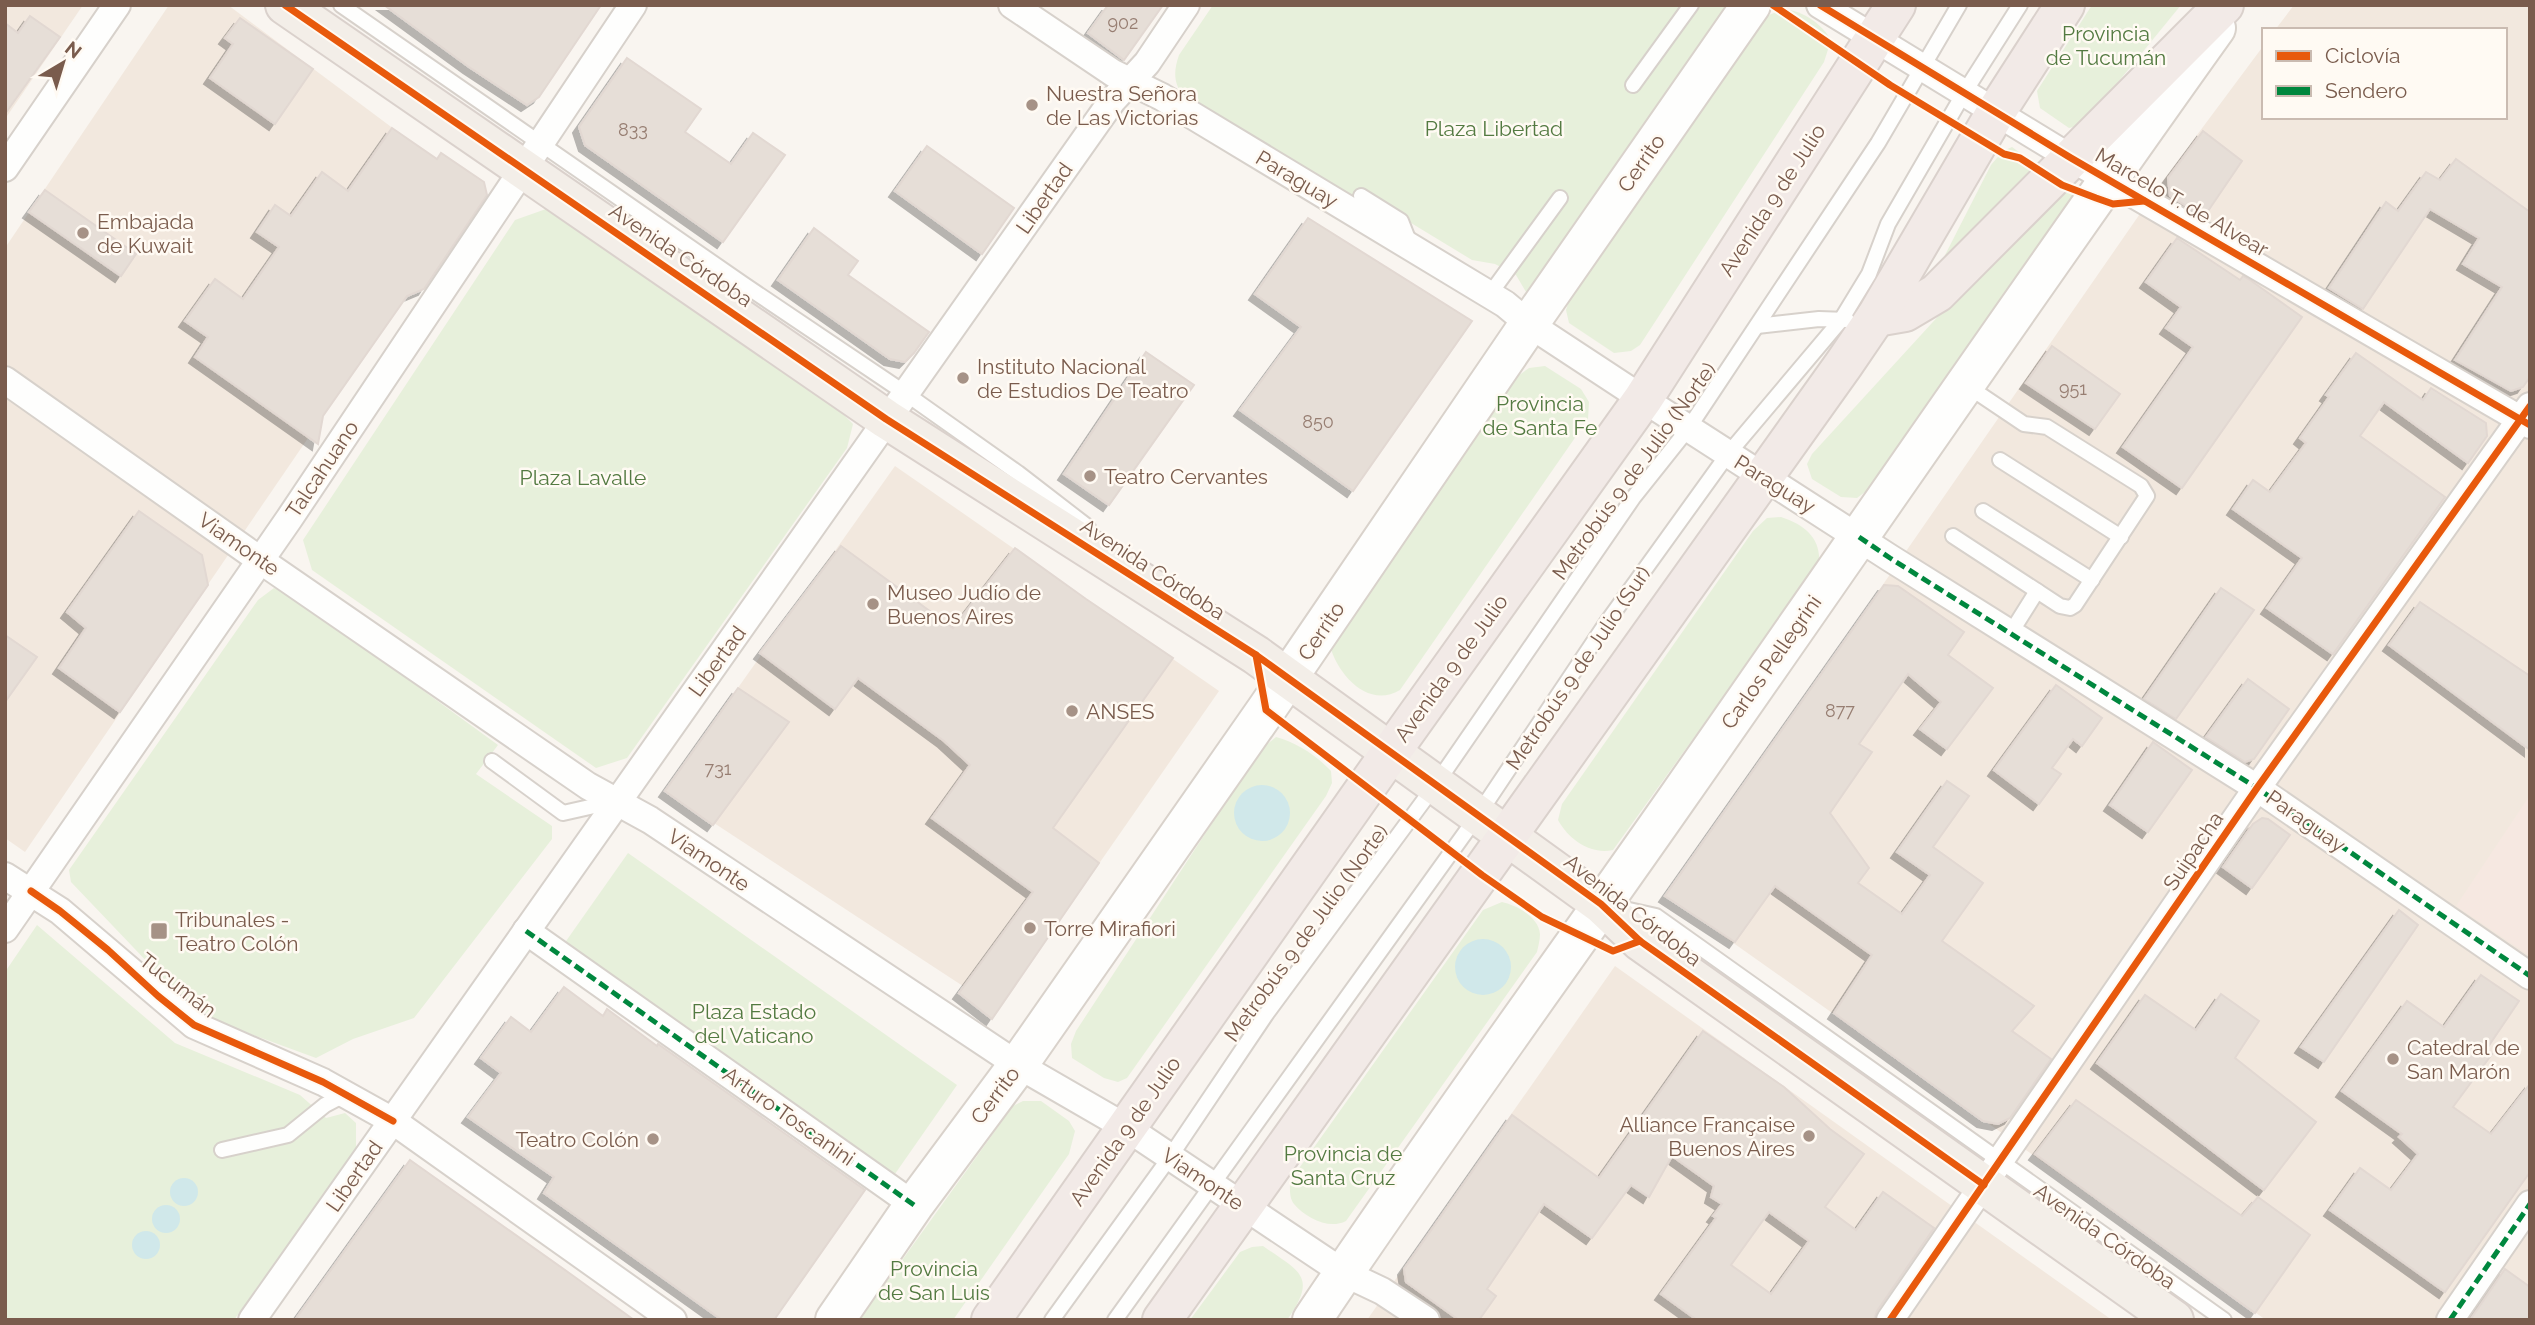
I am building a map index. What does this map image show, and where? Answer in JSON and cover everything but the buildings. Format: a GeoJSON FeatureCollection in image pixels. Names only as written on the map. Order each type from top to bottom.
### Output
{"type":"FeatureCollection","features":[{"type":"Feature","properties":{"kind":"highway","name":"Avenida 9 de Julio"},"geometry":{"type":"LineString","coordinates":[[991,1320],[1643,400],[1896,5]]}},
{"type":"Feature","properties":{"kind":"highway"},"geometry":{"type":"LineString","coordinates":[[1163,1320],[1227,1195],[1508,838],[1764,477],[1859,318],[2065,5]]}},
{"type":"Feature","properties":{"kind":"highway"},"geometry":{"type":"LineString","coordinates":[[1859,318],[1905,312],[1937,293],[2224,5]]}},
{"type":"Feature","properties":{"kind":"main road","name":"Avenida Córdoba"},"geometry":{"type":"LineString","coordinates":[[285,5],[531,156],[883,403],[1256,655],[1601,904],[1640,941],[1993,1173],[2174,1320]]}},
{"type":"Feature","properties":{"kind":"street"},"geometry":{"type":"LineString","coordinates":[[5,168],[117,5]]}},
{"type":"Feature","properties":{"kind":"street","name":"Talcahuano"},"geometry":{"type":"LineString","coordinates":[[5,929],[260,560],[633,5]]}},
{"type":"Feature","properties":{"kind":"street","name":"Paraguay"},"geometry":{"type":"LineString","coordinates":[[1012,5],[1113,73],[1162,97],[1490,294],[1529,324],[1688,429],[2258,788],[2530,976]]}},
{"type":"Feature","properties":{"kind":"street","name":"Libertad"},"geometry":{"type":"LineString","coordinates":[[252,1320],[617,800],[883,403],[1112,101],[1147,63],[1186,5]]}},
{"type":"Feature","properties":{"kind":"street","name":"Cerrito"},"geometry":{"type":"LineString","coordinates":[[835,1320],[914,1205],[1018,1065],[1288,678],[1751,5]]}},
{"type":"Feature","properties":{"kind":"street","name":"Marcelo T. de Alvear"},"geometry":{"type":"LineString","coordinates":[[1820,5],[2071,158],[2527,417]]}},
{"type":"Feature","properties":{"kind":"street","name":"Carlos Pellegrini"},"geometry":{"type":"LineString","coordinates":[[1312,1320],[2231,5]]}},
{"type":"Feature","properties":{"kind":"street","name":"Viamonte"},"geometry":{"type":"LineString","coordinates":[[5,380],[588,786],[617,800],[1018,1065],[1127,1128],[1344,1273],[1382,1291],[1426,1320]]}},
{"type":"Feature","properties":{"kind":"street","name":"Suipacha"},"geometry":{"type":"LineString","coordinates":[[1890,1320],[2258,788],[2527,417]]}},
{"type":"Feature","properties":{"kind":"street","name":"Tucumán"},"geometry":{"type":"LineString","coordinates":[[5,876],[60,911],[194,1025],[346,1094],[393,1121],[673,1320]]}},
{"type":"Feature","properties":{"kind":"street","name":"Arturo Toscanini"},"geometry":{"type":"LineString","coordinates":[[526,931],[914,1205]]}},
{"type":"Feature","properties":{"kind":"street"},"geometry":{"type":"LineString","coordinates":[[2449,1320],[2530,1204]]}},
{"type":"Feature","properties":{"kind":"lane","name":"Avenida Córdoba"},"geometry":{"type":"LineString","coordinates":[[341,5],[531,156]]}},
{"type":"Feature","properties":{"kind":"lane"},"geometry":{"type":"LineString","coordinates":[[1633,85],[1691,5]]}},
{"type":"Feature","properties":{"kind":"lane","name":"Metrobús 9 de Julio (Norte)"},"geometry":{"type":"LineString","coordinates":[[1052,1320],[1170,1157],[1267,1013],[1436,784],[1633,498],[1688,429],[1878,143],[1959,5]]}},
{"type":"Feature","properties":{"kind":"lane","name":"Metrobús 9 de Julio (Sur)"},"geometry":{"type":"LineString","coordinates":[[1115,1320],[1227,1195],[1607,622],[1728,454],[1859,318],[1869,274],[1888,225],[1964,93],[2020,5]]}},
{"type":"Feature","properties":{"kind":"lane"},"geometry":{"type":"LineString","coordinates":[[1361,196],[1401,222],[1412,248]]}},
{"type":"Feature","properties":{"kind":"lane"},"geometry":{"type":"LineString","coordinates":[[1490,294],[1560,198]]}},
{"type":"Feature","properties":{"kind":"lane"},"geometry":{"type":"LineString","coordinates":[[1757,326],[1819,319],[1859,318]]}},
{"type":"Feature","properties":{"kind":"lane"},"geometry":{"type":"LineString","coordinates":[[1953,536],[2060,606],[2070,608],[2075,605],[2147,496],[2141,486],[2047,427],[2024,424],[1965,384]]}},
{"type":"Feature","properties":{"kind":"lane","name":"Avenida Córdoba"},"geometry":{"type":"LineString","coordinates":[[883,403],[1018,473],[1099,535]]}},
{"type":"Feature","properties":{"kind":"lane"},"geometry":{"type":"LineString","coordinates":[[2000,460],[2121,537]]}},
{"type":"Feature","properties":{"kind":"lane"},"geometry":{"type":"LineString","coordinates":[[1983,511],[2092,580]]}},
{"type":"Feature","properties":{"kind":"lane","name":"Avenida Córdoba"},"geometry":{"type":"LineString","coordinates":[[1120,551],[1256,655]]}},
{"type":"Feature","properties":{"kind":"lane"},"geometry":{"type":"LineString","coordinates":[[2010,634],[2037,591]]}},
{"type":"Feature","properties":{"kind":"lane"},"geometry":{"type":"LineString","coordinates":[[492,761],[563,813],[617,800]]}},
{"type":"Feature","properties":{"kind":"lane"},"geometry":{"type":"LineString","coordinates":[[222,1150],[288,1135],[325,1105],[346,1094]]}},
{"type":"Feature","properties":{"kind":"lane","name":"Avenida Córdoba"},"geometry":{"type":"LineString","coordinates":[[1993,1173],[2224,1320]]}},
{"type":"Feature","properties":{"kind":"shaded area"},"geometry":{"type":"Polygon","coordinates":[[[5,5],[83,5],[5,119],[5,5]]]}},
{"type":"Feature","properties":{"kind":"shaded area"},"geometry":{"type":"Polygon","coordinates":[[[169,5],[228,5],[477,191],[25,852],[5,838],[5,248],[169,5]]]}},
{"type":"Feature","properties":{"kind":"shaded area"},"geometry":{"type":"Polygon","coordinates":[[[2294,5],[2530,5],[2530,1320],[2266,1320],[1667,896],[2162,182],[2262,48],[2262,119],[2507,119],[2507,28],[2277,28],[2294,5]]]}},
{"type":"Feature","properties":{"kind":"shaded area"},"geometry":{"type":"Polygon","coordinates":[[[895,466],[1219,691],[998,1009],[665,791],[895,466]]]}},
{"type":"Feature","properties":{"kind":"shaded area"},"geometry":{"type":"Polygon","coordinates":[[[2530,795],[2530,956],[2456,906],[2530,795]]]}},
{"type":"Feature","properties":{"kind":"shaded area"},"geometry":{"type":"Polygon","coordinates":[[[1615,966],[2112,1320],[1367,1320],[1615,966]]]}},
{"type":"Feature","properties":{"kind":"green space","name":"Plaza Libertad"},"geometry":{"type":"Polygon","coordinates":[[[1213,5],[1733,5],[1529,297],[1516,275],[1495,264],[1472,260],[1360,192],[1353,201],[1182,94],[1175,75],[1179,55],[1213,5]]]}},
{"type":"Feature","properties":{"kind":"green space","name":"Provincia de Tucumán"},"geometry":{"type":"Polygon","coordinates":[[[2092,5],[2181,5],[2083,125],[2069,128],[2040,108],[2037,91],[2092,5]]]}},
{"type":"Feature","properties":{"kind":"green space"},"geometry":{"type":"Polygon","coordinates":[[[1784,9],[1805,15],[1827,34],[1831,40],[1824,62],[1640,345],[1631,351],[1614,353],[1569,323],[1566,310],[1570,298],[1764,17],[1784,9]]]}},
{"type":"Feature","properties":{"kind":"green space"},"geometry":{"type":"Polygon","coordinates":[[[2012,147],[2028,159],[2030,177],[1941,263],[1991,165],[2003,151],[2012,147]]]}},
{"type":"Feature","properties":{"kind":"green space"},"geometry":{"type":"Polygon","coordinates":[[[2062,181],[2076,186],[2076,194],[1869,489],[1857,498],[1841,497],[1812,479],[1807,464],[1812,454],[2062,181]]]}},
{"type":"Feature","properties":{"kind":"green space","name":"Plaza Lavalle"},"geometry":{"type":"Polygon","coordinates":[[[546,209],[842,413],[853,424],[847,448],[627,758],[596,768],[312,570],[303,540],[515,220],[546,209]]]}},
{"type":"Feature","properties":{"kind":"green space","name":"Provincia de Santa Fe"},"geometry":{"type":"Polygon","coordinates":[[[1545,366],[1581,389],[1589,402],[1588,419],[1400,690],[1388,695],[1366,692],[1347,678],[1330,646],[1515,378],[1529,368],[1545,366]]]}},
{"type":"Feature","properties":{"kind":"green space"},"geometry":{"type":"Polygon","coordinates":[[[1781,517],[1810,534],[1817,547],[1819,564],[1613,850],[1589,848],[1574,840],[1558,820],[1562,804],[1753,531],[1767,518],[1781,517]]]}},
{"type":"Feature","properties":{"kind":"green space"},"geometry":{"type":"Polygon","coordinates":[[[274,588],[296,598],[498,745],[476,774],[552,826],[552,839],[414,1018],[353,1039],[316,1058],[218,1022],[174,990],[71,882],[69,870],[258,600],[274,588]]]}},
{"type":"Feature","properties":{"kind":"green space"},"geometry":{"type":"Polygon","coordinates":[[[1276,737],[1306,750],[1331,771],[1332,783],[1326,796],[1127,1078],[1118,1082],[1104,1078],[1072,1058],[1071,1044],[1076,1031],[1260,750],[1276,737]]]}},
{"type":"Feature","properties":{"kind":"green space","name":"Plaza Estado del Vaticano"},"geometry":{"type":"Polygon","coordinates":[[[628,853],[957,1085],[881,1194],[552,961],[628,853]]]}},
{"type":"Feature","properties":{"kind":"green space","name":"Provincia de Santa Cruz"},"geometry":{"type":"Polygon","coordinates":[[[1502,902],[1520,909],[1536,922],[1540,934],[1537,952],[1346,1221],[1332,1224],[1311,1218],[1292,1202],[1290,1181],[1483,910],[1502,902]]]}},
{"type":"Feature","properties":{"kind":"green space"},"geometry":{"type":"Polygon","coordinates":[[[37,925],[175,1043],[300,1095],[326,1118],[345,1113],[356,1123],[356,1149],[234,1320],[5,1320],[5,972],[37,925]]]}},
{"type":"Feature","properties":{"kind":"green space","name":"Provincia de San Luis"},"geometry":{"type":"Polygon","coordinates":[[[1023,1101],[1041,1101],[1069,1121],[1075,1131],[1069,1154],[953,1320],[859,1320],[1013,1106],[1023,1101]]]}},
{"type":"Feature","properties":{"kind":"green space"},"geometry":{"type":"Polygon","coordinates":[[[1263,1246],[1287,1262],[1301,1276],[1302,1294],[1287,1320],[1190,1320],[1240,1252],[1263,1246]]]}},
{"type":"Feature","properties":{"kind":"water"},"geometry":{"type":"Polygon","coordinates":[[[1262,785],[1273,787],[1282,793],[1288,802],[1288,824],[1282,833],[1273,839],[1262,841],[1251,839],[1242,833],[1236,824],[1234,813],[1236,802],[1242,793],[1251,787],[1262,785]]]}},
{"type":"Feature","properties":{"kind":"water"},"geometry":{"type":"Polygon","coordinates":[[[1483,939],[1494,941],[1503,947],[1509,956],[1509,978],[1503,987],[1494,993],[1483,995],[1472,993],[1463,987],[1457,978],[1455,967],[1457,956],[1463,947],[1472,941],[1483,939]]]}},
{"type":"Feature","properties":{"kind":"water"},"geometry":{"type":"Polygon","coordinates":[[[184,1178],[194,1182],[198,1192],[194,1202],[184,1206],[174,1202],[170,1192],[174,1182],[184,1178]]]}},
{"type":"Feature","properties":{"kind":"water"},"geometry":{"type":"Polygon","coordinates":[[[166,1205],[176,1209],[180,1219],[176,1229],[166,1233],[156,1229],[152,1219],[156,1209],[166,1205]]]}},
{"type":"Feature","properties":{"kind":"water"},"geometry":{"type":"Polygon","coordinates":[[[146,1231],[156,1235],[160,1245],[156,1255],[146,1259],[136,1255],[132,1245],[136,1235],[146,1231]]]}},
{"type":"Feature","properties":{"kind":"marked path"},"geometry":{"type":"LineString","coordinates":[[1859,537],[2257,788],[2530,976]]}},
{"type":"Feature","properties":{"kind":"marked path"},"geometry":{"type":"LineString","coordinates":[[526,931],[914,1205]]}},
{"type":"Feature","properties":{"kind":"marked path"},"geometry":{"type":"LineString","coordinates":[[2450,1320],[2530,1204]]}},
{"type":"Feature","properties":{"kind":"cycle path"},"geometry":{"type":"LineString","coordinates":[[285,5],[886,419],[1256,655],[1601,904],[1640,941],[1984,1185]]}},
{"type":"Feature","properties":{"kind":"cycle path"},"geometry":{"type":"LineString","coordinates":[[1773,5],[1890,85],[2004,154],[2020,158],[2062,185],[2113,204],[2144,201]]}},
{"type":"Feature","properties":{"kind":"cycle path"},"geometry":{"type":"LineString","coordinates":[[1820,5],[2071,158],[2530,425]]}},
{"type":"Feature","properties":{"kind":"cycle path"},"geometry":{"type":"LineString","coordinates":[[1890,1320],[2257,788],[2530,406]]}},
{"type":"Feature","properties":{"kind":"cycle path"},"geometry":{"type":"LineString","coordinates":[[1256,655],[1266,710],[1482,875],[1542,917],[1613,951],[1640,941]]}},
{"type":"Feature","properties":{"kind":"cycle path"},"geometry":{"type":"LineString","coordinates":[[31,891],[108,950],[194,1025],[323,1082],[393,1121]]}},
{"type":"Feature","properties":{"kind":"place","name":"Nuestra Señora de Las Victorias"},"geometry":{"type":"Point","coordinates":[1032,105]}},
{"type":"Feature","properties":{"kind":"place","name":"Embajada de Kuwait"},"geometry":{"type":"Point","coordinates":[83,233]}},
{"type":"Feature","properties":{"kind":"place","name":"Instituto Nacional de Estudios De Teatro"},"geometry":{"type":"Point","coordinates":[963,378]}},
{"type":"Feature","properties":{"kind":"place","name":"Teatro Cervantes"},"geometry":{"type":"Point","coordinates":[1090,476]}},
{"type":"Feature","properties":{"kind":"place","name":"Museo Judío de Buenos Aires"},"geometry":{"type":"Point","coordinates":[873,604]}},
{"type":"Feature","properties":{"kind":"place","name":"ANSES"},"geometry":{"type":"Point","coordinates":[1072,711]}},
{"type":"Feature","properties":{"kind":"place","name":"Torre Mirafiori"},"geometry":{"type":"Point","coordinates":[1030,928]}},
{"type":"Feature","properties":{"kind":"place","name":"Tribunales - Teatro Colón"},"geometry":{"type":"Point","coordinates":[159,931]}},
{"type":"Feature","properties":{"kind":"place","name":"Catedral de San Marón"},"geometry":{"type":"Point","coordinates":[2393,1059]}},
{"type":"Feature","properties":{"kind":"place","name":"Alliance Française Buenos Aires"},"geometry":{"type":"Point","coordinates":[1809,1136]}},
{"type":"Feature","properties":{"kind":"place","name":"Teatro Colón"},"geometry":{"type":"Point","coordinates":[653,1139]}}]}
